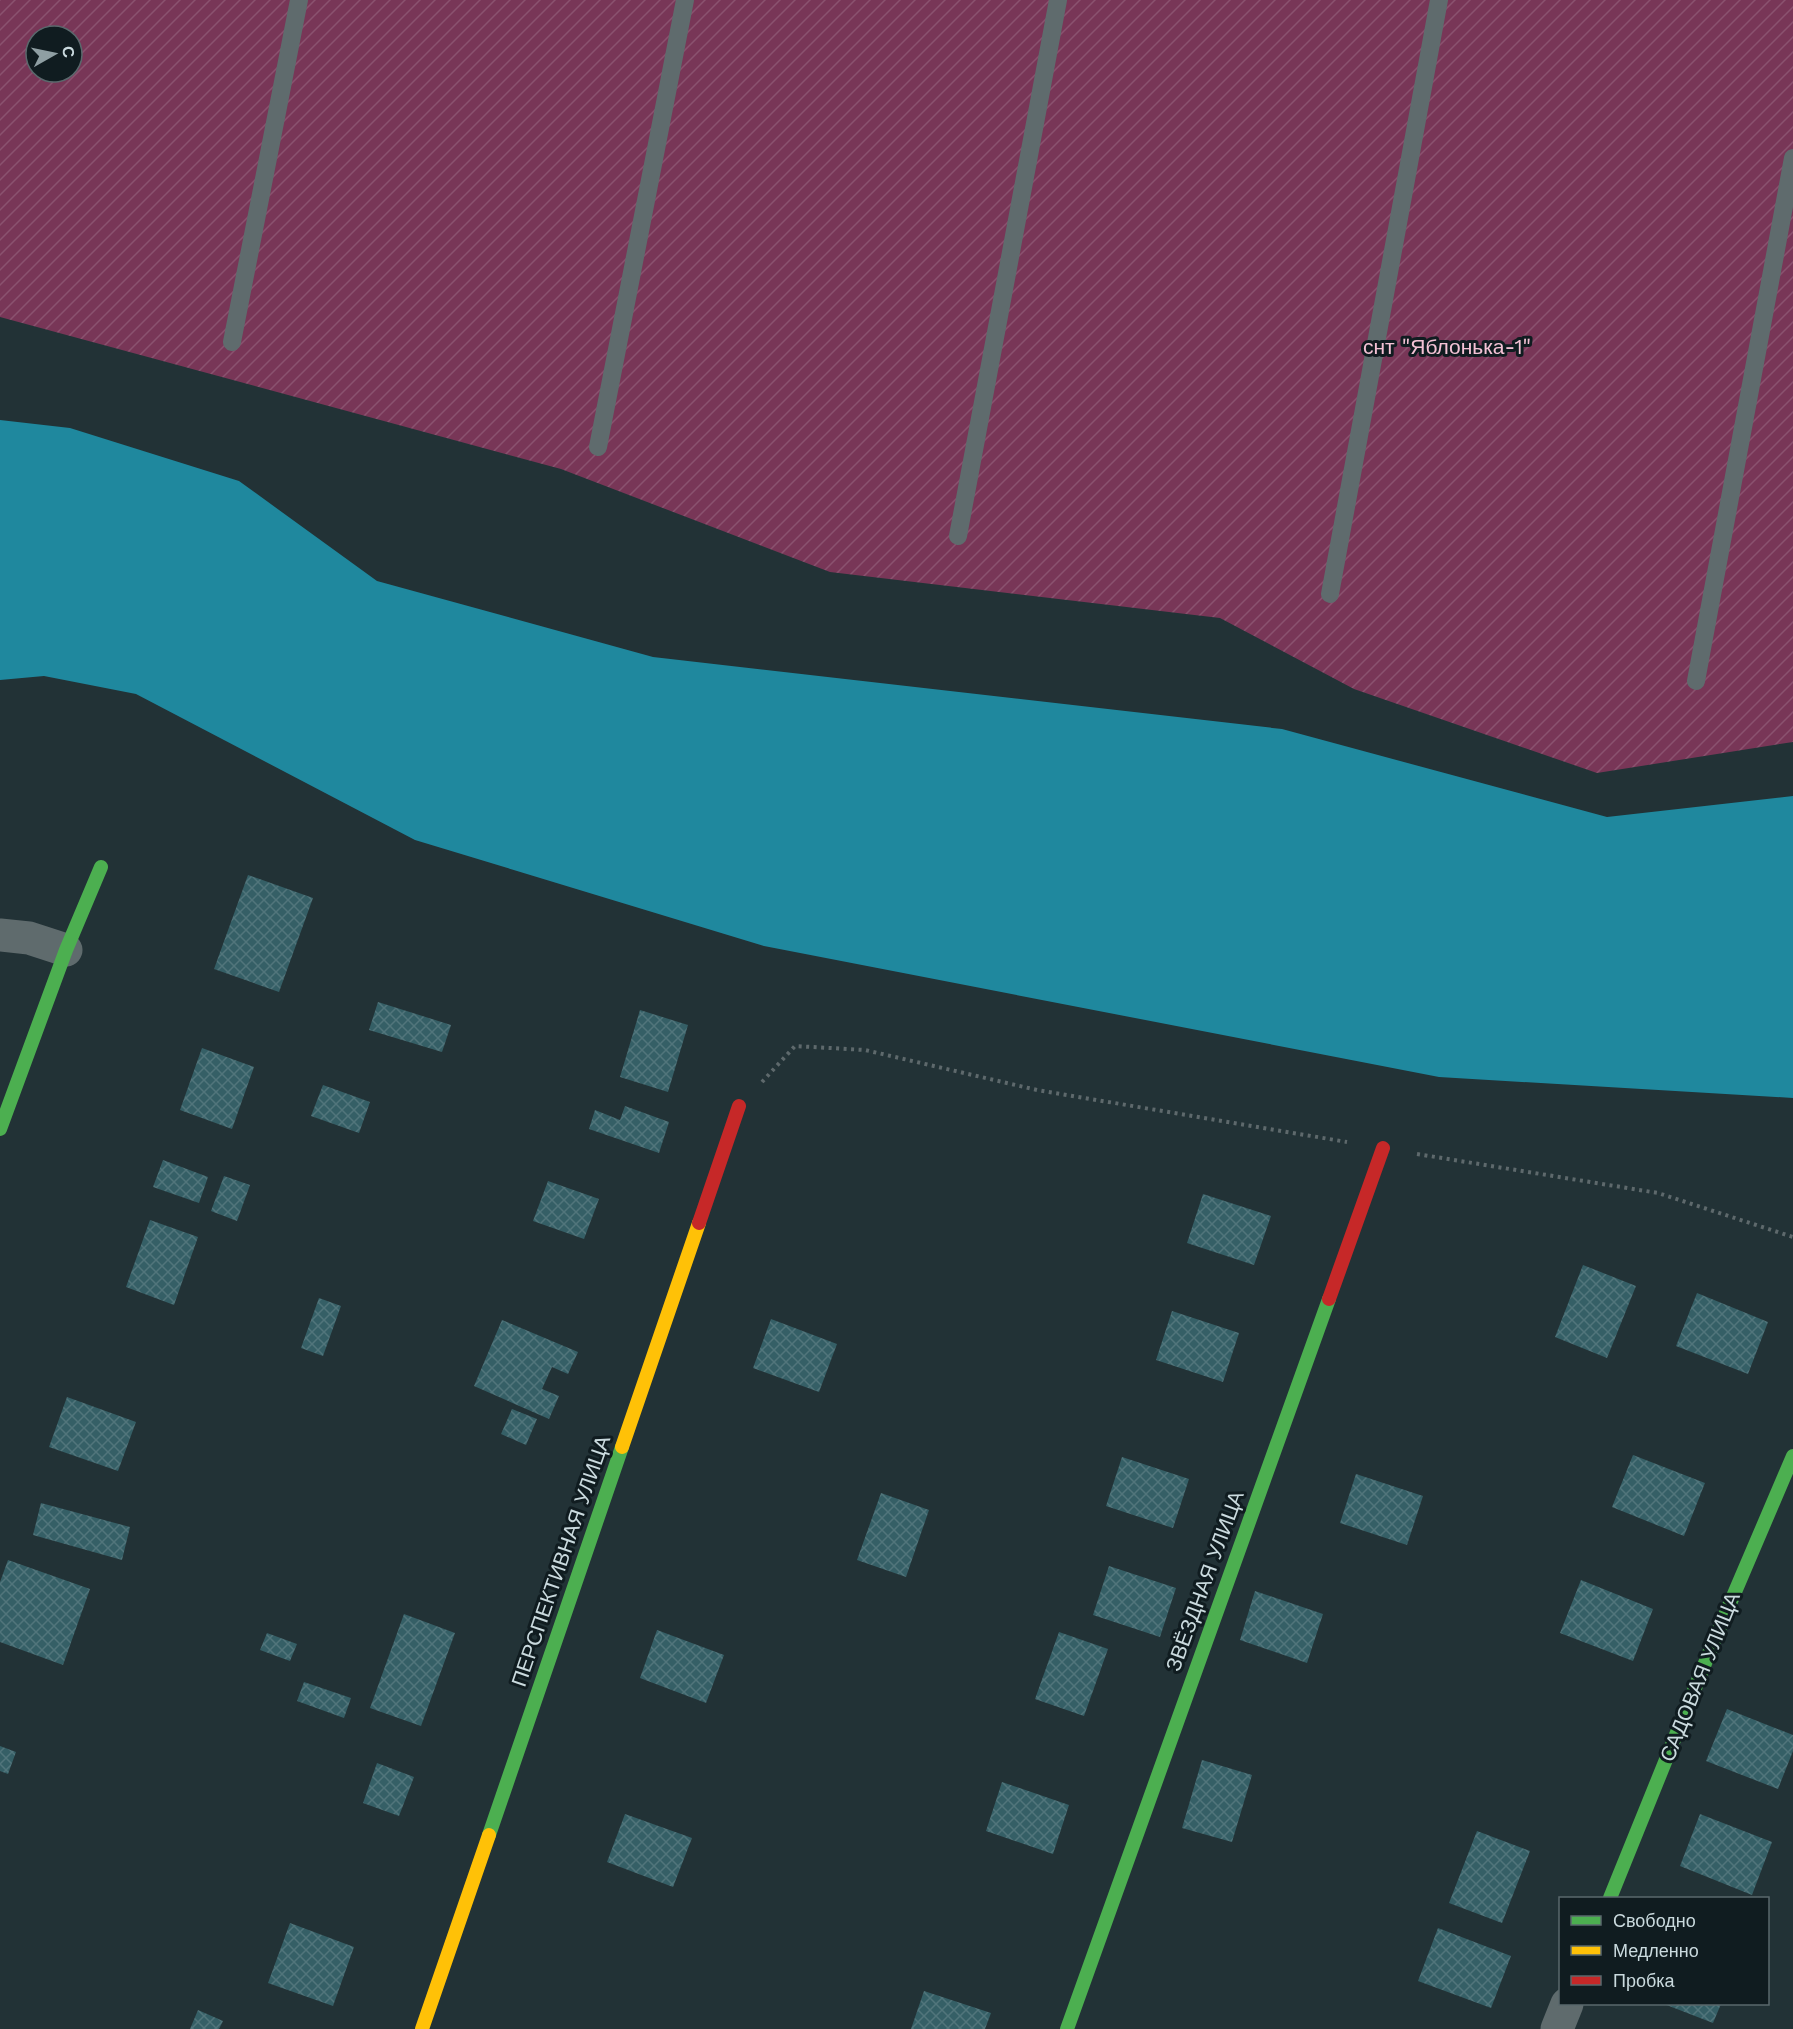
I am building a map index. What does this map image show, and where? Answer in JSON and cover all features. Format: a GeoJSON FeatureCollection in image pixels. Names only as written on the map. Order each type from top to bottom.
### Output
{"type":"FeatureCollection","features":[{"type":"Feature","properties":{"kind":"street"},"geometry":{"type":"LineString","coordinates":[[0,1129],[66,950],[101,867]]}},
{"type":"Feature","properties":{"kind":"street"},"geometry":{"type":"LineString","coordinates":[[0,936],[29,938],[66,950]]}},
{"type":"Feature","properties":{"kind":"street","name":"ПЕРСПЕКТИВНАЯ УЛИЦА"},"geometry":{"type":"LineString","coordinates":[[422,2029],[740,1106]]}},
{"type":"Feature","properties":{"kind":"street","name":"ЗВЁЗДНАЯ УЛИЦА"},"geometry":{"type":"LineString","coordinates":[[1067,2029],[1383,1148]]}},
{"type":"Feature","properties":{"kind":"street","name":"САДОВАЯ УЛИЦА"},"geometry":{"type":"LineString","coordinates":[[1611,1897],[1714,1641],[1793,1456]]}},
{"type":"Feature","properties":{"kind":"street"},"geometry":{"type":"LineString","coordinates":[[1557,2029],[1567,2005]]}},
{"type":"Feature","properties":{"kind":"lane"},"geometry":{"type":"LineString","coordinates":[[232,342],[299,0]]}},
{"type":"Feature","properties":{"kind":"lane"},"geometry":{"type":"LineString","coordinates":[[598,447],[685,0]]}},
{"type":"Feature","properties":{"kind":"lane"},"geometry":{"type":"LineString","coordinates":[[958,536],[1058,0]]}},
{"type":"Feature","properties":{"kind":"lane"},"geometry":{"type":"LineString","coordinates":[[1330,594],[1439,0]]}},
{"type":"Feature","properties":{"kind":"lane"},"geometry":{"type":"LineString","coordinates":[[1696,681],[1793,158]]}},
{"type":"Feature","properties":{"kind":"path"},"geometry":{"type":"LineString","coordinates":[[740,1106],[795,1046],[865,1050],[1036,1090],[1658,1193],[1793,1237]]}},
{"type":"Feature","properties":{"kind":"green space","name":"снт \"Яблонька-1\""},"geometry":{"type":"Polygon","coordinates":[[[0,0],[1793,0],[1793,742],[1597,773],[1354,689],[1220,618],[830,572],[561,469],[0,317],[0,0]]]}},
{"type":"Feature","properties":{"kind":"water"},"geometry":{"type":"Polygon","coordinates":[[[0,420],[70,428],[239,481],[377,581],[653,657],[1282,729],[1607,817],[1793,796],[1793,1098],[1439,1077],[764,946],[415,840],[136,694],[44,676],[0,680],[0,420]]]}},
{"type":"Feature","properties":{"kind":"building"},"geometry":{"type":"Polygon","coordinates":[[[248,875],[313,898],[279,992],[214,969],[248,875]]]}},
{"type":"Feature","properties":{"kind":"building"},"geometry":{"type":"Polygon","coordinates":[[[378,1002],[451,1025],[442,1052],[369,1030],[378,1002]]]}},
{"type":"Feature","properties":{"kind":"building"},"geometry":{"type":"Polygon","coordinates":[[[640,1010],[688,1025],[668,1092],[620,1077],[640,1010]]]}},
{"type":"Feature","properties":{"kind":"building"},"geometry":{"type":"Polygon","coordinates":[[[202,1048],[254,1067],[232,1129],[180,1110],[202,1048]]]}},
{"type":"Feature","properties":{"kind":"building"},"geometry":{"type":"Polygon","coordinates":[[[323,1085],[370,1102],[359,1133],[311,1116],[323,1085]]]}},
{"type":"Feature","properties":{"kind":"building"},"geometry":{"type":"Polygon","coordinates":[[[625,1106],[669,1122],[659,1153],[589,1129],[595,1110],[620,1120],[625,1106]]]}},
{"type":"Feature","properties":{"kind":"building"},"geometry":{"type":"Polygon","coordinates":[[[163,1160],[208,1177],[199,1203],[153,1187],[163,1160]]]}},
{"type":"Feature","properties":{"kind":"building"},"geometry":{"type":"Polygon","coordinates":[[[224,1176],[250,1185],[237,1221],[211,1211],[224,1176]]]}},
{"type":"Feature","properties":{"kind":"building"},"geometry":{"type":"Polygon","coordinates":[[[548,1181],[599,1199],[584,1239],[533,1221],[548,1181]]]}},
{"type":"Feature","properties":{"kind":"building"},"geometry":{"type":"Polygon","coordinates":[[[1203,1194],[1271,1216],[1254,1265],[1187,1243],[1203,1194]]]}},
{"type":"Feature","properties":{"kind":"building"},"geometry":{"type":"Polygon","coordinates":[[[150,1220],[198,1237],[174,1305],[126,1287],[150,1220]]]}},
{"type":"Feature","properties":{"kind":"building"},"geometry":{"type":"Polygon","coordinates":[[[1583,1265],[1636,1286],[1607,1358],[1555,1337],[1583,1265]]]}},
{"type":"Feature","properties":{"kind":"building"},"geometry":{"type":"Polygon","coordinates":[[[1697,1293],[1768,1322],[1748,1374],[1676,1346],[1697,1293]]]}},
{"type":"Feature","properties":{"kind":"building"},"geometry":{"type":"Polygon","coordinates":[[[319,1298],[341,1306],[323,1356],[301,1348],[319,1298]]]}},
{"type":"Feature","properties":{"kind":"building"},"geometry":{"type":"Polygon","coordinates":[[[1172,1311],[1239,1333],[1223,1382],[1156,1360],[1172,1311]]]}},
{"type":"Feature","properties":{"kind":"building"},"geometry":{"type":"Polygon","coordinates":[[[771,1319],[837,1344],[819,1392],[753,1368],[771,1319]]]}},
{"type":"Feature","properties":{"kind":"building"},"geometry":{"type":"Polygon","coordinates":[[[502,1320],[578,1352],[568,1374],[552,1367],[542,1389],[559,1396],[549,1419],[474,1386],[502,1320]]]}},
{"type":"Feature","properties":{"kind":"building"},"geometry":{"type":"Polygon","coordinates":[[[67,1397],[136,1422],[118,1471],[49,1447],[67,1397]]]}},
{"type":"Feature","properties":{"kind":"building"},"geometry":{"type":"Polygon","coordinates":[[[512,1409],[537,1419],[526,1445],[501,1434],[512,1409]]]}},
{"type":"Feature","properties":{"kind":"building"},"geometry":{"type":"Polygon","coordinates":[[[1633,1455],[1705,1483],[1684,1536],[1612,1507],[1633,1455]]]}},
{"type":"Feature","properties":{"kind":"building"},"geometry":{"type":"Polygon","coordinates":[[[1122,1457],[1189,1479],[1173,1528],[1106,1506],[1122,1457]]]}},
{"type":"Feature","properties":{"kind":"building"},"geometry":{"type":"Polygon","coordinates":[[[1356,1474],[1423,1496],[1407,1545],[1340,1523],[1356,1474]]]}},
{"type":"Feature","properties":{"kind":"building"},"geometry":{"type":"Polygon","coordinates":[[[881,1493],[929,1510],[906,1577],[857,1560],[881,1493]]]}},
{"type":"Feature","properties":{"kind":"building"},"geometry":{"type":"Polygon","coordinates":[[[41,1503],[130,1527],[122,1560],[33,1535],[41,1503]]]}},
{"type":"Feature","properties":{"kind":"building"},"geometry":{"type":"Polygon","coordinates":[[[8,1560],[90,1589],[63,1665],[0,1642],[0,1582],[8,1560]]]}},
{"type":"Feature","properties":{"kind":"building"},"geometry":{"type":"Polygon","coordinates":[[[1109,1566],[1176,1588],[1160,1637],[1093,1615],[1109,1566]]]}},
{"type":"Feature","properties":{"kind":"building"},"geometry":{"type":"Polygon","coordinates":[[[1581,1580],[1653,1609],[1633,1661],[1560,1633],[1581,1580]]]}},
{"type":"Feature","properties":{"kind":"building"},"geometry":{"type":"Polygon","coordinates":[[[1255,1591],[1323,1614],[1307,1663],[1240,1640],[1255,1591]]]}},
{"type":"Feature","properties":{"kind":"building"},"geometry":{"type":"Polygon","coordinates":[[[404,1614],[455,1633],[421,1726],[370,1708],[404,1614]]]}},
{"type":"Feature","properties":{"kind":"building"},"geometry":{"type":"Polygon","coordinates":[[[657,1630],[724,1655],[706,1703],[640,1678],[657,1630]]]}},
{"type":"Feature","properties":{"kind":"building"},"geometry":{"type":"Polygon","coordinates":[[[1059,1632],[1108,1649],[1084,1716],[1035,1699],[1059,1632]]]}},
{"type":"Feature","properties":{"kind":"building"},"geometry":{"type":"Polygon","coordinates":[[[267,1633],[297,1644],[290,1661],[260,1650],[267,1633]]]}},
{"type":"Feature","properties":{"kind":"building"},"geometry":{"type":"Polygon","coordinates":[[[304,1682],[351,1698],[344,1718],[297,1701],[304,1682]]]}},
{"type":"Feature","properties":{"kind":"building"},"geometry":{"type":"Polygon","coordinates":[[[1727,1709],[1793,1735],[1793,1751],[1778,1789],[1706,1761],[1727,1709]]]}},
{"type":"Feature","properties":{"kind":"building"},"geometry":{"type":"Polygon","coordinates":[[[0,1746],[16,1752],[8,1774],[0,1771],[0,1746]]]}},
{"type":"Feature","properties":{"kind":"building"},"geometry":{"type":"Polygon","coordinates":[[[1202,1760],[1252,1775],[1232,1842],[1182,1828],[1202,1760]]]}},
{"type":"Feature","properties":{"kind":"building"},"geometry":{"type":"Polygon","coordinates":[[[377,1763],[414,1777],[399,1816],[363,1803],[377,1763]]]}},
{"type":"Feature","properties":{"kind":"building"},"geometry":{"type":"Polygon","coordinates":[[[1002,1782],[1069,1805],[1053,1854],[986,1831],[1002,1782]]]}},
{"type":"Feature","properties":{"kind":"building"},"geometry":{"type":"Polygon","coordinates":[[[625,1814],[692,1838],[673,1887],[607,1862],[625,1814]]]}},
{"type":"Feature","properties":{"kind":"building"},"geometry":{"type":"Polygon","coordinates":[[[1700,1814],[1772,1842],[1752,1895],[1680,1866],[1700,1814]]]}},
{"type":"Feature","properties":{"kind":"building"},"geometry":{"type":"Polygon","coordinates":[[[1477,1831],[1530,1851],[1502,1923],[1449,1903],[1477,1831]]]}},
{"type":"Feature","properties":{"kind":"building"},"geometry":{"type":"Polygon","coordinates":[[[290,1923],[354,1947],[333,2006],[268,1983],[290,1923]]]}},
{"type":"Feature","properties":{"kind":"building"},"geometry":{"type":"Polygon","coordinates":[[[1438,1928],[1511,1956],[1491,2008],[1418,1981],[1438,1928]]]}},
{"type":"Feature","properties":{"kind":"building"},"geometry":{"type":"Polygon","coordinates":[[[924,1991],[991,2013],[985,2029],[911,2029],[924,1991]]]}},
{"type":"Feature","properties":{"kind":"building"},"geometry":{"type":"Polygon","coordinates":[[[1667,2005],[1721,2005],[1713,2023],[1667,2005]]]}},
{"type":"Feature","properties":{"kind":"building"},"geometry":{"type":"Polygon","coordinates":[[[198,2010],[223,2021],[219,2029],[190,2029],[198,2010]]]}},
{"type":"Feature","properties":{"kind":"traffic: fast"},"geometry":{"type":"LineString","coordinates":[[0,1129],[66,950],[101,867]]}},
{"type":"Feature","properties":{"kind":"traffic: fast"},"geometry":{"type":"LineString","coordinates":[[1067,2029],[1329,1299]]}},
{"type":"Feature","properties":{"kind":"traffic: fast"},"geometry":{"type":"LineString","coordinates":[[489,1835],[622,1447]]}},
{"type":"Feature","properties":{"kind":"traffic: fast"},"geometry":{"type":"LineString","coordinates":[[1610,1897],[1714,1641],[1793,1456]]}},
{"type":"Feature","properties":{"kind":"traffic: slow"},"geometry":{"type":"LineString","coordinates":[[622,1447],[699,1223]]}},
{"type":"Feature","properties":{"kind":"traffic: slow"},"geometry":{"type":"LineString","coordinates":[[422,2029],[489,1835]]}},
{"type":"Feature","properties":{"kind":"traffic: jam"},"geometry":{"type":"LineString","coordinates":[[699,1223],[739,1106]]}},
{"type":"Feature","properties":{"kind":"traffic: jam"},"geometry":{"type":"LineString","coordinates":[[1329,1299],[1383,1148]]}}]}
